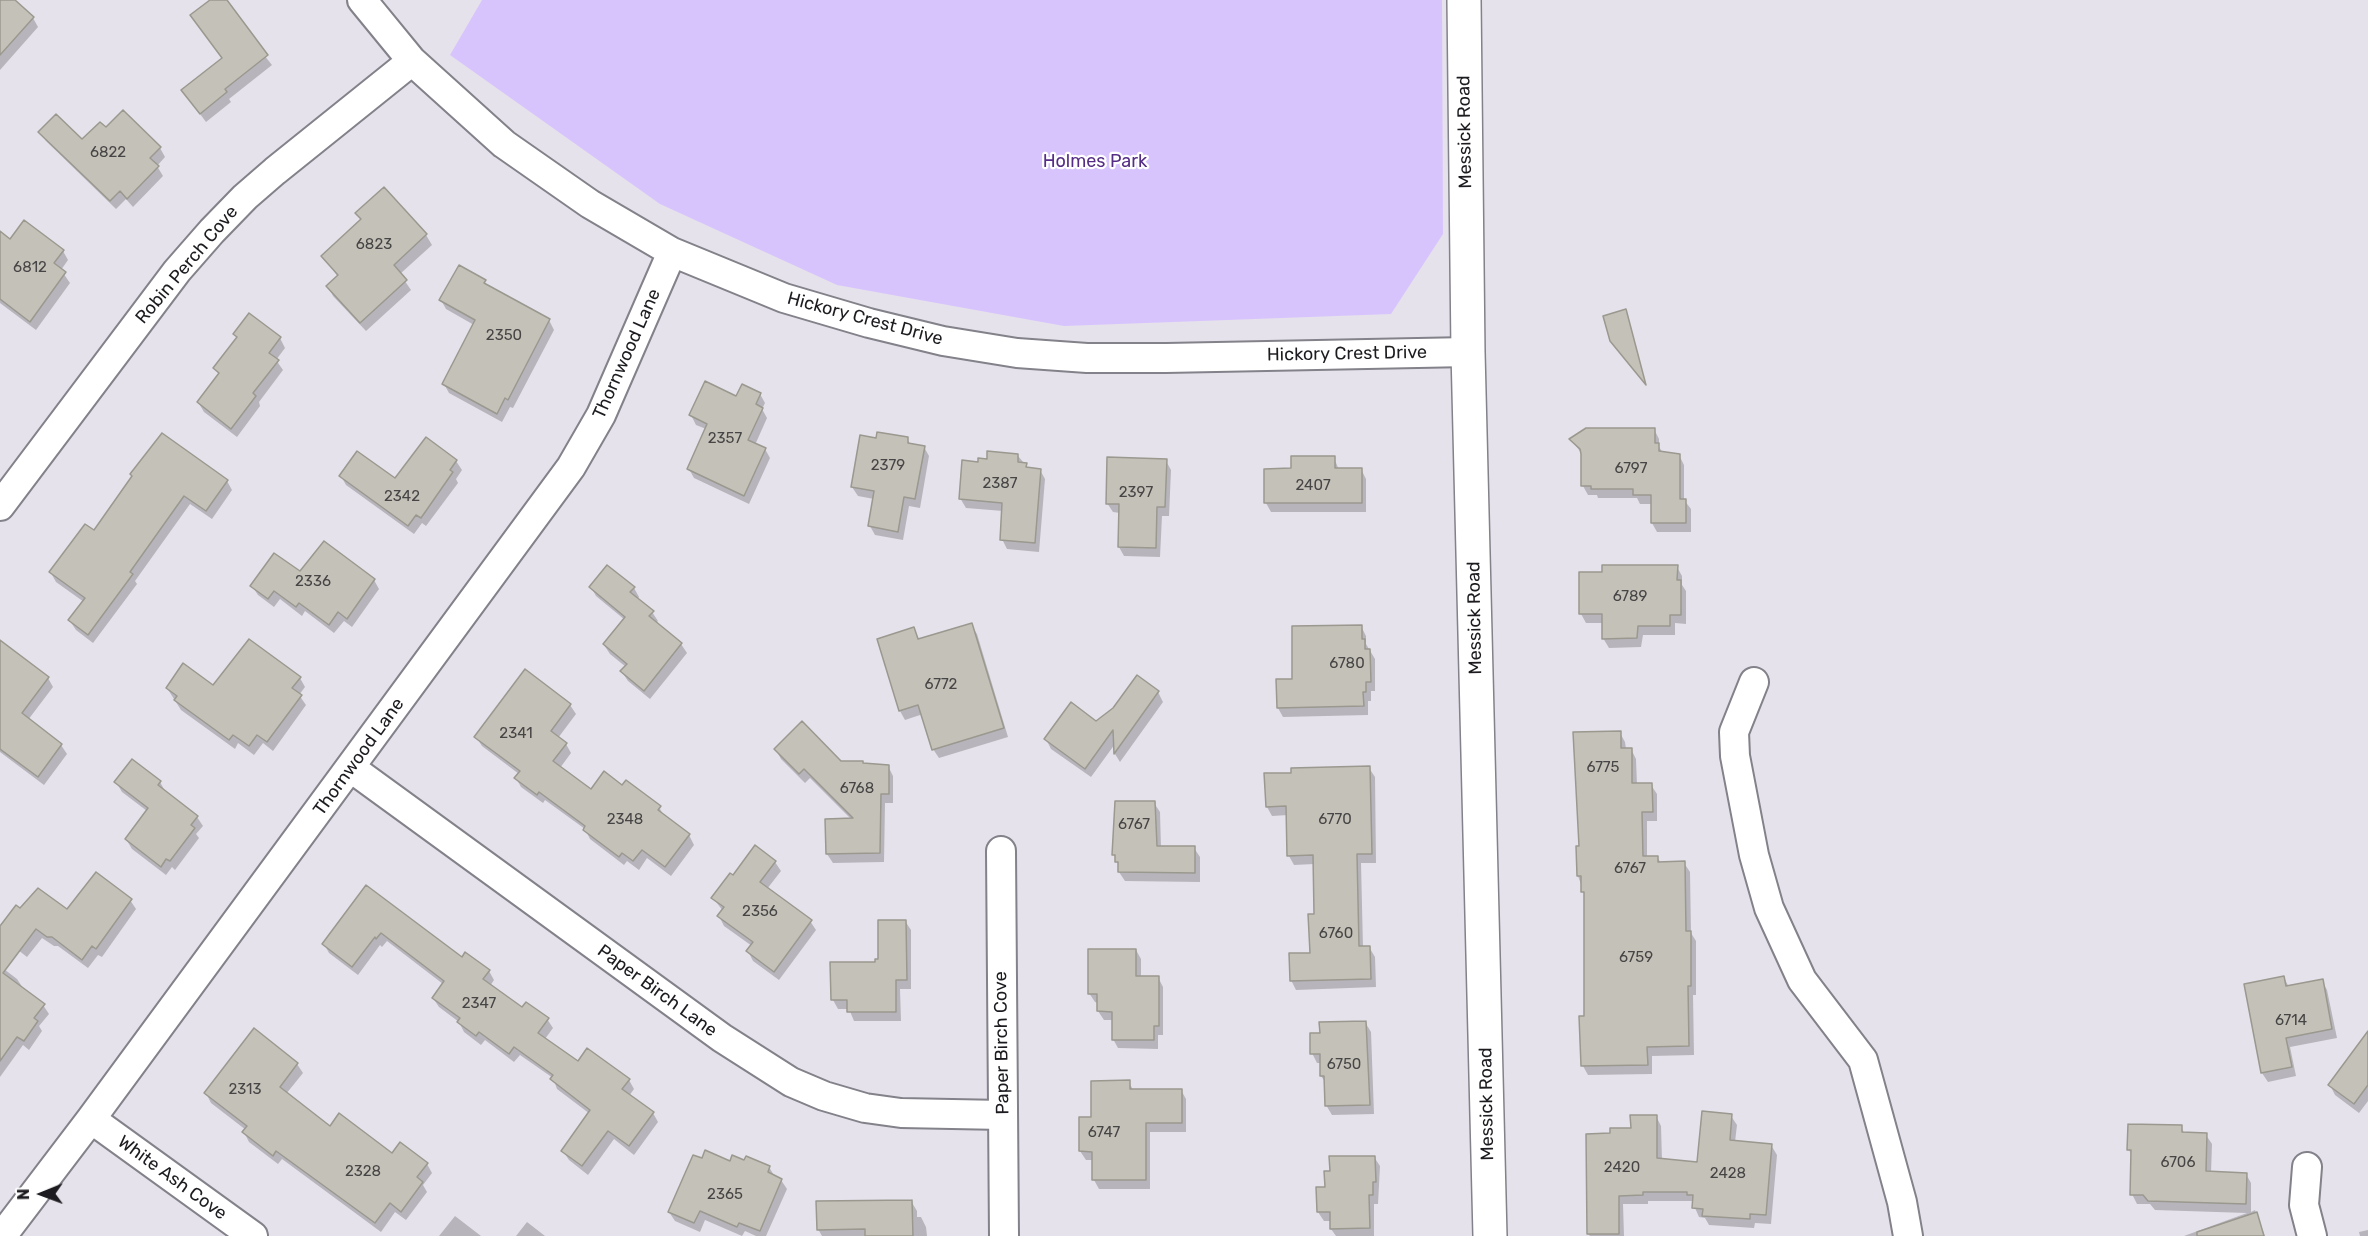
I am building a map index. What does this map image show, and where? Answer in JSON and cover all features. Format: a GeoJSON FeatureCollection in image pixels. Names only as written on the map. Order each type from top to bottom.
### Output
{"type":"FeatureCollection","features":[{"type":"Feature","properties":{"kind":"street","name":"Hickory Crest Drive"},"geometry":{"type":"LineString","coordinates":[[362,0],[412,61],[504,144],[590,204],[672,252],[784,298],[868,323],[943,341],[1017,353],[1087,358],[1166,358],[1468,352]]}},
{"type":"Feature","properties":{"kind":"street","name":"Messick Road"},"geometry":{"type":"LineString","coordinates":[[1464,0],[1468,352],[1490,1236]]}},
{"type":"Feature","properties":{"kind":"street","name":"Robin Perch Cove"},"geometry":{"type":"LineString","coordinates":[[0,506],[177,271],[212,231],[244,197],[412,61]]}},
{"type":"Feature","properties":{"kind":"street","name":"Thornwood Lane"},"geometry":{"type":"LineString","coordinates":[[2,1236],[351,768],[571,467],[601,415],[672,252]]}},
{"type":"Feature","properties":{"kind":"street"},"geometry":{"type":"LineString","coordinates":[[1754,682],[1734,732],[1735,756],[1754,855],[1769,908],[1802,980],[1863,1060],[1902,1202],[1908,1236]]}},
{"type":"Feature","properties":{"kind":"street","name":"Paper Birch Lane"},"geometry":{"type":"LineString","coordinates":[[351,768],[722,1038],[791,1082],[824,1096],[865,1108],[912,1113],[1003,1115]]}},
{"type":"Feature","properties":{"kind":"street","name":"Paper Birch Cove"},"geometry":{"type":"LineString","coordinates":[[1001,850],[1004,1236]]}},
{"type":"Feature","properties":{"kind":"street","name":"White Ash Cove"},"geometry":{"type":"LineString","coordinates":[[91,1119],[253,1236]]}},
{"type":"Feature","properties":{"kind":"street"},"geometry":{"type":"LineString","coordinates":[[2307,1167],[2304,1205],[2312,1236]]}},
{"type":"Feature","properties":{"kind":"green space","name":"Holmes Park"},"geometry":{"type":"Polygon","coordinates":[[[482,0],[1442,0],[1443,234],[1391,314],[1064,326],[837,285],[660,204],[450,55],[482,0]]]}},
{"type":"Feature","properties":{"kind":"building"},"geometry":{"type":"Polygon","coordinates":[[[0,0],[15,0],[34,17],[0,55],[0,0]]]}},
{"type":"Feature","properties":{"kind":"building"},"geometry":{"type":"Polygon","coordinates":[[[210,0],[227,0],[268,55],[225,89],[227,92],[200,114],[181,90],[222,58],[190,15],[210,0]]]}},
{"type":"Feature","properties":{"kind":"building"},"geometry":{"type":"Polygon","coordinates":[[[123,110],[161,147],[150,158],[159,166],[127,199],[120,191],[110,201],[38,132],[56,114],[82,139],[100,122],[106,127],[123,110]]]}},
{"type":"Feature","properties":{"kind":"building"},"geometry":{"type":"Polygon","coordinates":[[[384,187],[427,234],[394,265],[407,280],[360,323],[326,286],[338,275],[321,256],[361,219],[355,213],[384,187]]]}},
{"type":"Feature","properties":{"kind":"building"},"geometry":{"type":"Polygon","coordinates":[[[24,220],[64,250],[54,263],[66,272],[30,322],[0,299],[0,231],[10,239],[24,220]]]}},
{"type":"Feature","properties":{"kind":"building"},"geometry":{"type":"Polygon","coordinates":[[[459,265],[486,280],[484,283],[550,319],[508,400],[505,398],[497,414],[442,384],[475,320],[439,300],[459,265]]]}},
{"type":"Feature","properties":{"kind":"building"},"geometry":{"type":"Polygon","coordinates":[[[1626,309],[1646,385],[1610,341],[1603,316],[1626,309]]]}},
{"type":"Feature","properties":{"kind":"building"},"geometry":{"type":"Polygon","coordinates":[[[249,313],[281,337],[269,353],[279,360],[253,393],[256,396],[231,429],[197,402],[219,373],[213,368],[237,337],[233,334],[249,313]]]}},
{"type":"Feature","properties":{"kind":"building"},"geometry":{"type":"Polygon","coordinates":[[[705,381],[736,396],[742,384],[761,393],[756,404],[763,408],[748,440],[766,448],[744,496],[687,469],[707,424],[689,415],[705,381]]]}},
{"type":"Feature","properties":{"kind":"building"},"geometry":{"type":"Polygon","coordinates":[[[1586,428],[1655,428],[1655,443],[1659,443],[1659,451],[1680,454],[1680,499],[1686,499],[1686,523],[1651,523],[1651,495],[1633,495],[1633,489],[1591,489],[1591,486],[1581,486],[1580,449],[1569,439],[1586,428]]]}},
{"type":"Feature","properties":{"kind":"building"},"geometry":{"type":"Polygon","coordinates":[[[877,432],[908,437],[908,443],[925,446],[915,499],[904,497],[898,532],[868,526],[874,491],[851,487],[860,435],[876,438],[877,432]]]}},
{"type":"Feature","properties":{"kind":"building"},"geometry":{"type":"Polygon","coordinates":[[[162,433],[228,480],[206,511],[184,496],[130,572],[133,574],[88,635],[68,620],[85,598],[49,572],[85,524],[94,530],[132,476],[130,474],[162,433]]]}},
{"type":"Feature","properties":{"kind":"building"},"geometry":{"type":"Polygon","coordinates":[[[426,437],[457,460],[450,470],[453,472],[421,518],[416,515],[408,526],[339,476],[357,451],[395,478],[426,437]]]}},
{"type":"Feature","properties":{"kind":"building"},"geometry":{"type":"Polygon","coordinates":[[[987,451],[1018,454],[1018,462],[1027,463],[1026,467],[1041,469],[1035,543],[1000,540],[1002,503],[959,499],[962,460],[978,462],[978,458],[987,459],[987,451]]]}},
{"type":"Feature","properties":{"kind":"building"},"geometry":{"type":"Polygon","coordinates":[[[1291,456],[1335,456],[1335,468],[1362,468],[1362,503],[1264,503],[1264,469],[1291,468],[1291,456]]]}},
{"type":"Feature","properties":{"kind":"building"},"geometry":{"type":"Polygon","coordinates":[[[1107,457],[1167,459],[1165,507],[1157,507],[1156,548],[1118,547],[1119,504],[1106,504],[1107,457]]]}},
{"type":"Feature","properties":{"kind":"building"},"geometry":{"type":"Polygon","coordinates":[[[324,541],[375,579],[347,619],[338,612],[329,625],[299,603],[296,607],[274,591],[268,599],[250,586],[274,553],[300,571],[324,541]]]}},
{"type":"Feature","properties":{"kind":"building"},"geometry":{"type":"Polygon","coordinates":[[[607,565],[635,587],[630,592],[654,611],[649,616],[682,643],[644,691],[620,671],[627,664],[603,644],[625,617],[589,587],[607,565]]]}},
{"type":"Feature","properties":{"kind":"building"},"geometry":{"type":"Polygon","coordinates":[[[1602,565],[1678,565],[1677,580],[1681,580],[1681,615],[1670,615],[1670,626],[1638,626],[1637,638],[1602,639],[1602,614],[1579,614],[1579,572],[1602,572],[1602,565]]]}},
{"type":"Feature","properties":{"kind":"building"},"geometry":{"type":"Polygon","coordinates":[[[972,623],[1004,728],[932,750],[918,705],[899,711],[877,639],[914,627],[918,639],[972,623]]]}},
{"type":"Feature","properties":{"kind":"building"},"geometry":{"type":"Polygon","coordinates":[[[1362,625],[1365,649],[1370,649],[1371,682],[1366,682],[1366,692],[1363,692],[1364,706],[1277,708],[1276,679],[1292,679],[1292,626],[1362,625]]]}},
{"type":"Feature","properties":{"kind":"building"},"geometry":{"type":"Polygon","coordinates":[[[249,639],[301,677],[292,688],[302,695],[267,742],[257,735],[249,746],[233,735],[229,740],[174,700],[177,696],[166,688],[183,663],[213,685],[249,639]]]}},
{"type":"Feature","properties":{"kind":"building"},"geometry":{"type":"Polygon","coordinates":[[[0,640],[49,677],[22,713],[62,744],[38,777],[0,749],[0,640]]]}},
{"type":"Feature","properties":{"kind":"building"},"geometry":{"type":"Polygon","coordinates":[[[525,669],[571,704],[551,731],[567,743],[553,761],[591,789],[604,771],[622,785],[626,780],[661,806],[658,810],[690,834],[665,867],[642,850],[633,861],[622,853],[619,857],[583,830],[585,826],[539,792],[537,795],[514,778],[520,771],[474,737],[525,669]]]}},
{"type":"Feature","properties":{"kind":"building"},"geometry":{"type":"Polygon","coordinates":[[[1137,675],[1159,691],[1114,754],[1113,730],[1085,769],[1044,739],[1071,702],[1096,721],[1113,708],[1137,675]]]}},
{"type":"Feature","properties":{"kind":"building"},"geometry":{"type":"Polygon","coordinates":[[[802,721],[841,761],[863,761],[863,763],[889,765],[889,794],[881,794],[880,853],[826,854],[825,819],[853,818],[804,769],[799,774],[774,749],[802,721]]]}},
{"type":"Feature","properties":{"kind":"building"},"geometry":{"type":"Polygon","coordinates":[[[1621,731],[1621,748],[1632,748],[1632,783],[1652,783],[1653,812],[1642,812],[1643,856],[1658,856],[1658,862],[1685,861],[1686,931],[1691,931],[1691,986],[1688,986],[1689,1046],[1647,1047],[1648,1065],[1581,1066],[1579,1016],[1584,1016],[1584,892],[1581,892],[1581,876],[1577,876],[1576,846],[1579,846],[1573,732],[1621,731]]]}},
{"type":"Feature","properties":{"kind":"building"},"geometry":{"type":"Polygon","coordinates":[[[132,759],[161,781],[158,785],[198,816],[191,825],[195,828],[170,861],[166,859],[161,867],[125,839],[148,808],[114,782],[132,759]]]}},
{"type":"Feature","properties":{"kind":"building"},"geometry":{"type":"Polygon","coordinates":[[[1370,766],[1372,854],[1357,854],[1359,946],[1370,946],[1371,979],[1290,981],[1289,953],[1310,953],[1308,914],[1314,914],[1313,855],[1287,856],[1286,806],[1266,807],[1264,773],[1291,773],[1291,768],[1370,766]]]}},
{"type":"Feature","properties":{"kind":"building"},"geometry":{"type":"Polygon","coordinates":[[[1115,801],[1155,801],[1157,846],[1195,846],[1195,873],[1118,872],[1118,862],[1115,862],[1115,855],[1112,855],[1115,801]]]}},
{"type":"Feature","properties":{"kind":"building"},"geometry":{"type":"Polygon","coordinates":[[[755,845],[776,861],[760,882],[812,920],[774,972],[746,951],[753,942],[717,916],[724,907],[711,898],[730,873],[733,875],[755,845]]]}},
{"type":"Feature","properties":{"kind":"building"},"geometry":{"type":"Polygon","coordinates":[[[96,872],[132,899],[96,949],[92,946],[82,960],[52,937],[47,937],[36,929],[3,973],[45,1004],[34,1018],[38,1021],[24,1041],[17,1037],[0,1061],[0,926],[16,905],[20,908],[38,888],[67,909],[96,872]]]}},
{"type":"Feature","properties":{"kind":"building"},"geometry":{"type":"Polygon","coordinates":[[[366,885],[462,957],[465,952],[490,970],[483,979],[522,1007],[526,1002],[549,1018],[538,1033],[578,1061],[587,1048],[630,1079],[622,1089],[654,1112],[629,1146],[608,1131],[582,1166],[561,1151],[590,1110],[550,1079],[553,1075],[514,1047],[509,1054],[479,1032],[476,1036],[457,1022],[460,1018],[432,998],[444,981],[381,933],[376,939],[375,937],[352,967],[322,944],[366,885]]]}},
{"type":"Feature","properties":{"kind":"building"},"geometry":{"type":"Polygon","coordinates":[[[878,920],[906,920],[907,980],[896,980],[896,1012],[847,1012],[847,1000],[831,1000],[830,962],[875,962],[875,959],[878,959],[878,920]]]}},
{"type":"Feature","properties":{"kind":"building"},"geometry":{"type":"Polygon","coordinates":[[[1088,949],[1136,949],[1136,976],[1159,976],[1159,1026],[1154,1026],[1154,1040],[1112,1040],[1112,1012],[1097,1011],[1097,994],[1088,994],[1088,949]]]}},
{"type":"Feature","properties":{"kind":"building"},"geometry":{"type":"Polygon","coordinates":[[[2284,976],[2286,986],[2323,979],[2332,1029],[2286,1038],[2292,1067],[2261,1073],[2244,984],[2284,976]]]}},
{"type":"Feature","properties":{"kind":"building"},"geometry":{"type":"Polygon","coordinates":[[[1366,1021],[1370,1105],[1325,1106],[1324,1076],[1320,1076],[1320,1054],[1310,1054],[1310,1033],[1320,1033],[1319,1022],[1366,1021]]]}},
{"type":"Feature","properties":{"kind":"building"},"geometry":{"type":"Polygon","coordinates":[[[254,1028],[298,1063],[280,1087],[330,1126],[339,1113],[392,1153],[400,1142],[428,1163],[417,1177],[423,1182],[401,1212],[390,1203],[375,1223],[276,1151],[273,1156],[242,1132],[247,1126],[204,1093],[254,1028]]]}},
{"type":"Feature","properties":{"kind":"building"},"geometry":{"type":"Polygon","coordinates":[[[2368,1031],[2368,1085],[2354,1104],[2328,1085],[2368,1031]]]}},
{"type":"Feature","properties":{"kind":"building"},"geometry":{"type":"Polygon","coordinates":[[[1130,1080],[1130,1089],[1182,1089],[1182,1123],[1146,1123],[1146,1180],[1092,1180],[1092,1152],[1079,1151],[1079,1117],[1091,1117],[1091,1081],[1130,1080]]]}},
{"type":"Feature","properties":{"kind":"building"},"geometry":{"type":"Polygon","coordinates":[[[1702,1111],[1732,1114],[1730,1140],[1772,1144],[1766,1215],[1750,1214],[1750,1219],[1702,1216],[1703,1209],[1692,1208],[1693,1195],[1687,1195],[1687,1192],[1643,1192],[1643,1195],[1619,1196],[1619,1234],[1587,1234],[1586,1134],[1610,1133],[1610,1128],[1631,1128],[1630,1115],[1657,1115],[1657,1158],[1697,1162],[1702,1111]]]}},
{"type":"Feature","properties":{"kind":"building"},"geometry":{"type":"Polygon","coordinates":[[[2128,1124],[2182,1125],[2182,1132],[2207,1133],[2206,1171],[2247,1173],[2246,1204],[2148,1201],[2143,1195],[2130,1195],[2131,1150],[2127,1150],[2128,1124]]]}},
{"type":"Feature","properties":{"kind":"building"},"geometry":{"type":"Polygon","coordinates":[[[705,1150],[730,1161],[732,1155],[744,1160],[746,1156],[770,1166],[768,1172],[782,1179],[760,1231],[739,1223],[737,1227],[700,1211],[694,1223],[668,1212],[693,1155],[702,1158],[705,1150]]]}},
{"type":"Feature","properties":{"kind":"building"},"geometry":{"type":"Polygon","coordinates":[[[1329,1156],[1375,1156],[1376,1182],[1373,1182],[1373,1195],[1369,1195],[1370,1228],[1330,1229],[1330,1212],[1317,1212],[1316,1187],[1325,1187],[1324,1171],[1330,1171],[1329,1156]]]}},
{"type":"Feature","properties":{"kind":"building"},"geometry":{"type":"Polygon","coordinates":[[[912,1200],[913,1236],[865,1236],[865,1229],[817,1230],[816,1201],[912,1200]]]}},
{"type":"Feature","properties":{"kind":"building"},"geometry":{"type":"Polygon","coordinates":[[[2257,1212],[2264,1236],[2197,1236],[2197,1232],[2257,1212]]]}}]}
